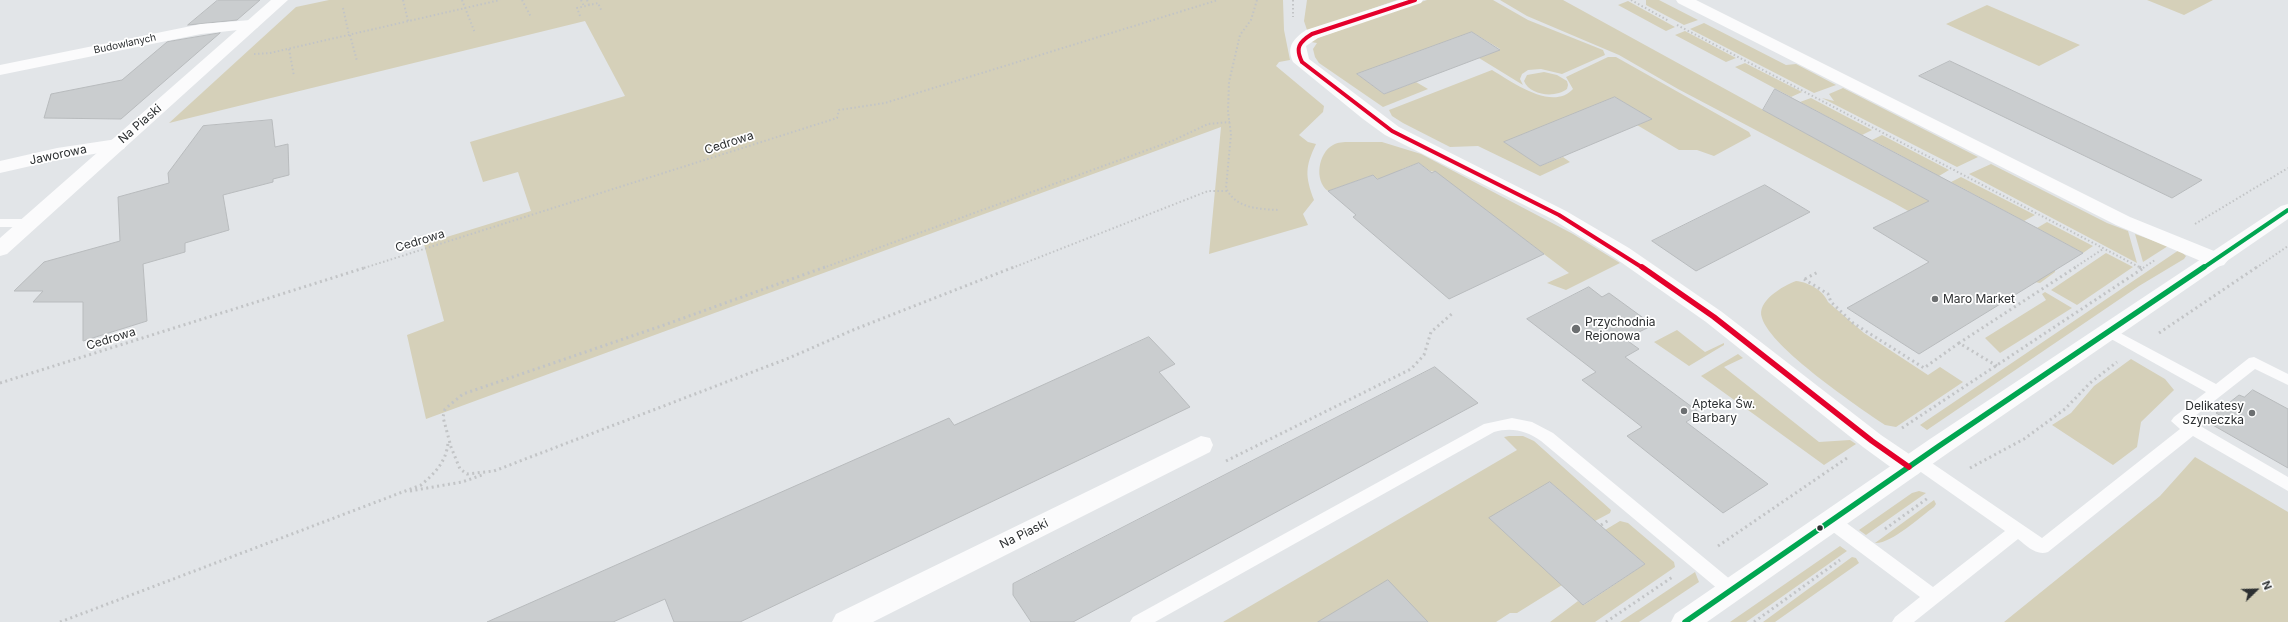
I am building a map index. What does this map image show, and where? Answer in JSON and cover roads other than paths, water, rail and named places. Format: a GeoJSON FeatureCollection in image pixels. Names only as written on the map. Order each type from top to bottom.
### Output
{"type":"FeatureCollection","features":[{"type":"Feature","properties":{"kind":"street","name":"Na Piaski"},"geometry":{"type":"LineString","coordinates":[[0,249],[280,0]]}},
{"type":"Feature","properties":{"kind":"street"},"geometry":{"type":"LineString","coordinates":[[1415,0],[1312,34],[1302,40],[1298,46],[1298,54],[1310,69],[1392,131],[1559,215],[1622,252],[1714,317],[1872,442],[1913,464]]}},
{"type":"Feature","properties":{"kind":"street"},"geometry":{"type":"LineString","coordinates":[[1684,0],[2123,221],[2180,243],[2217,260]]}},
{"type":"Feature","properties":{"kind":"street","name":"Budowlanych"},"geometry":{"type":"LineString","coordinates":[[0,70],[194,31],[252,25]]}},
{"type":"Feature","properties":{"kind":"street","name":"Jaworowa"},"geometry":{"type":"LineString","coordinates":[[0,168],[57,154],[117,145]]}},
{"type":"Feature","properties":{"kind":"street"},"geometry":{"type":"LineString","coordinates":[[1685,622],[1831,520],[2217,260],[2288,210]]}},
{"type":"Feature","properties":{"kind":"street","name":"Na Piaski"},"geometry":{"type":"LineString","coordinates":[[846,622],[1201,445]]}},
{"type":"Feature","properties":{"kind":"lane"},"geometry":{"type":"LineString","coordinates":[[0,223],[29,223]]}},
{"type":"Feature","properties":{"kind":"lane"},"geometry":{"type":"LineString","coordinates":[[2109,332],[2217,391]]}},
{"type":"Feature","properties":{"kind":"lane"},"geometry":{"type":"LineString","coordinates":[[2288,380],[2254,362],[2178,421],[2288,485]]}},
{"type":"Feature","properties":{"kind":"lane"},"geometry":{"type":"LineString","coordinates":[[1139,622],[1489,428],[1510,423],[1531,427],[1548,437],[1731,590]]}},
{"type":"Feature","properties":{"kind":"lane"},"geometry":{"type":"LineString","coordinates":[[1913,464],[2018,530],[2042,547],[2191,429]]}},
{"type":"Feature","properties":{"kind":"lane"},"geometry":{"type":"LineString","coordinates":[[1831,520],[1933,597]]}},
{"type":"Feature","properties":{"kind":"lane"},"geometry":{"type":"LineString","coordinates":[[1901,622],[2018,530]]}},
{"type":"Feature","properties":{"kind":"place","name":"Maro Market"},"geometry":{"type":"Point","coordinates":[1935,299]}},
{"type":"Feature","properties":{"kind":"place","name":"Przychodnia Rejonowa"},"geometry":{"type":"Point","coordinates":[1576,329]}},
{"type":"Feature","properties":{"kind":"place","name":"Apteka Św. Barbary"},"geometry":{"type":"Point","coordinates":[1684,411]}},
{"type":"Feature","properties":{"kind":"place","name":"Delikatesy Szyneczka"},"geometry":{"type":"Point","coordinates":[2252,413]}}]}
